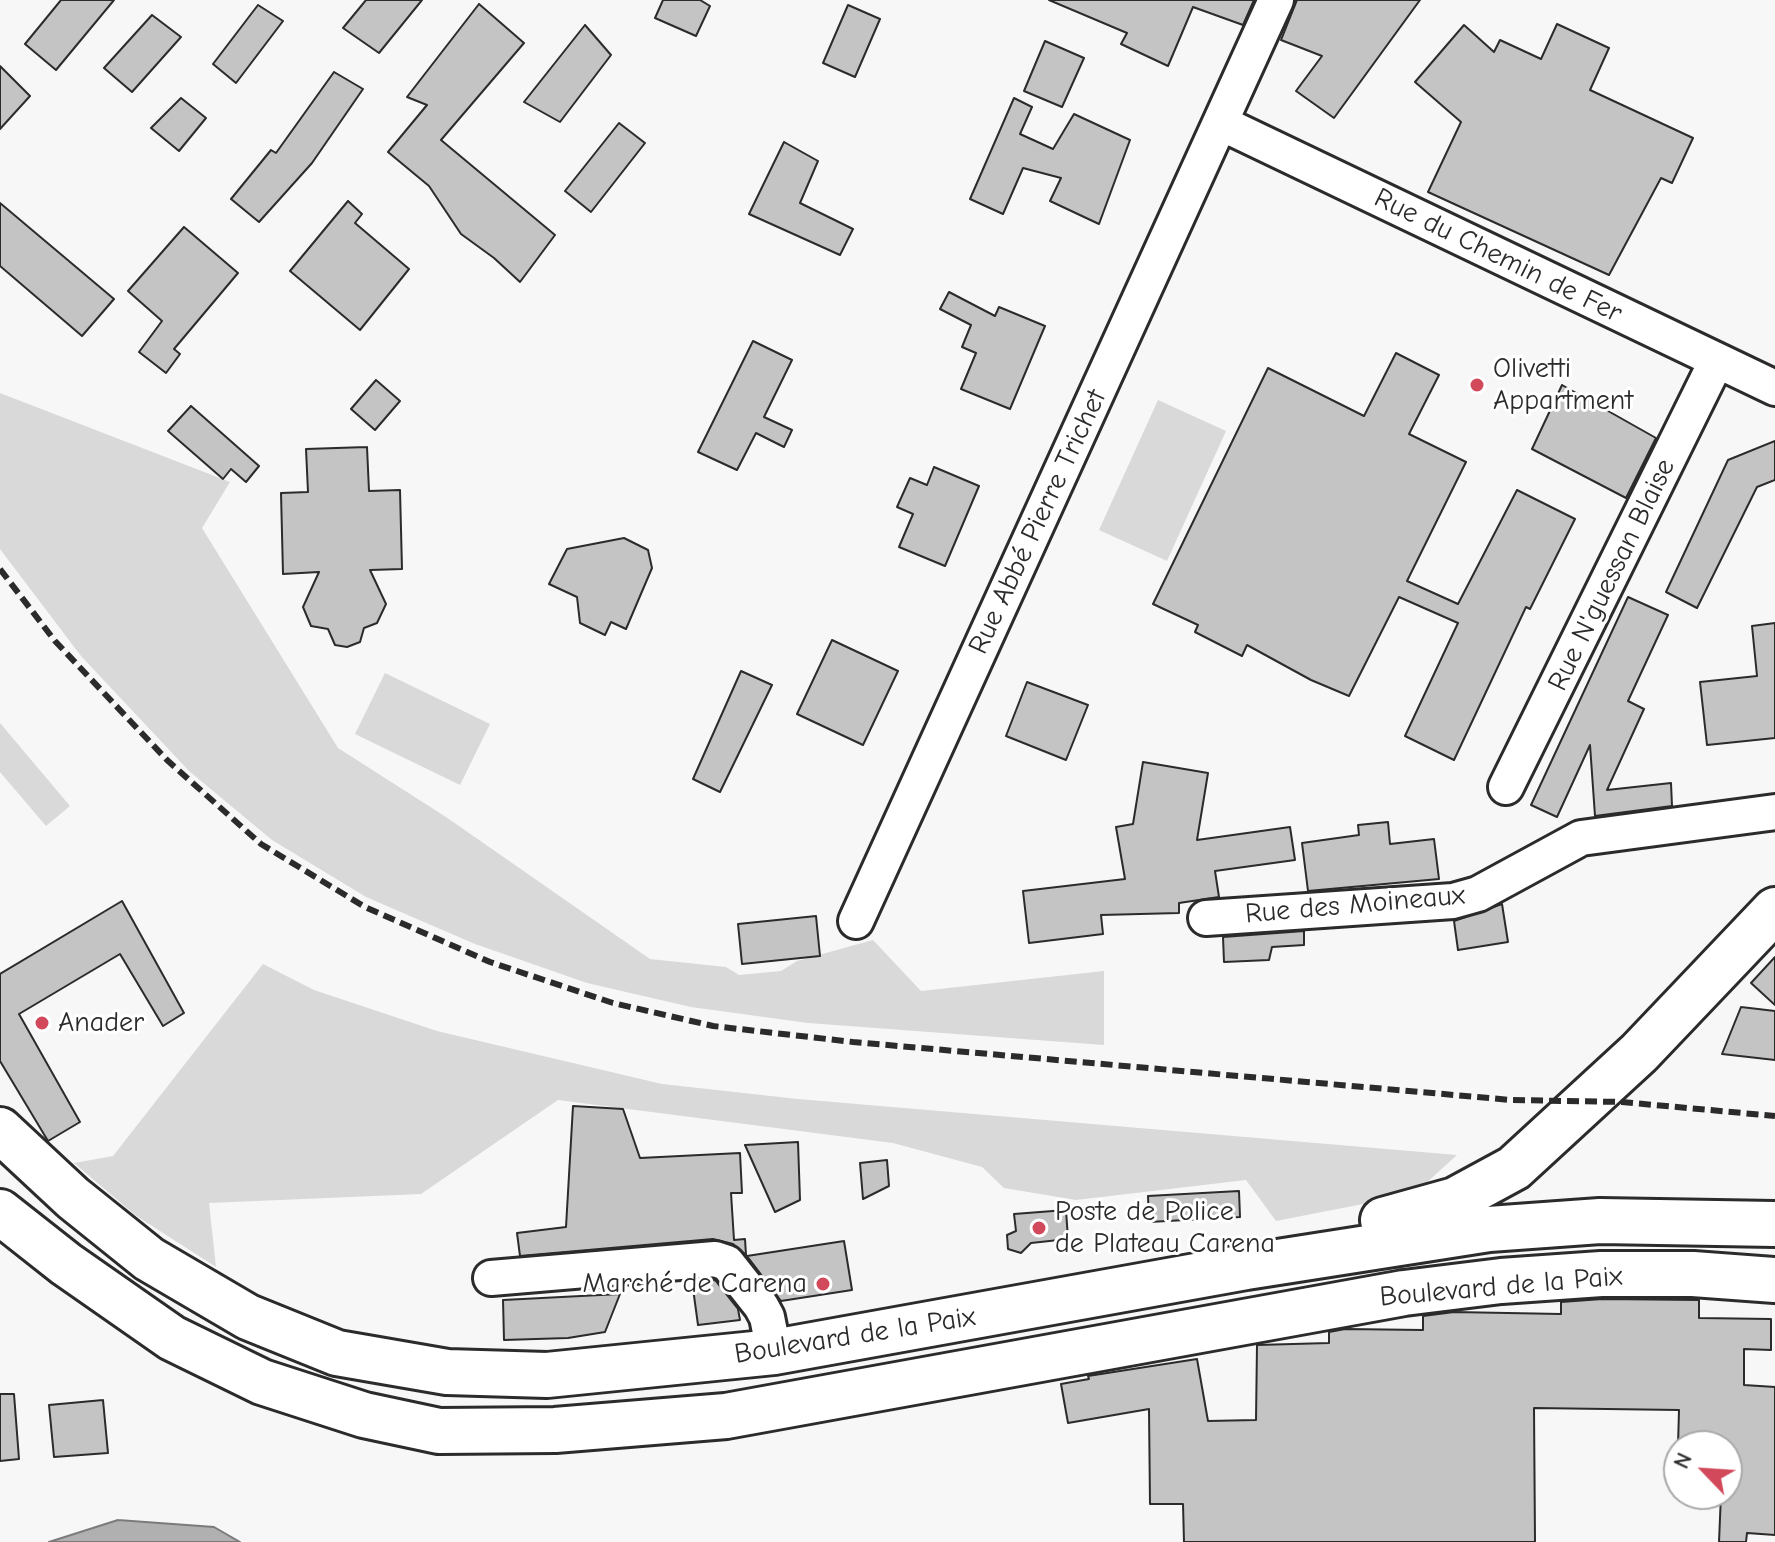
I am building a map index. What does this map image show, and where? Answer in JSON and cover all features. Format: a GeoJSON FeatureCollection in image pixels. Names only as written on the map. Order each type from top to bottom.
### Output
{"type":"FeatureCollection","features":[{"type":"Feature","properties":{"kind":"main road"},"geometry":{"type":"LineString","coordinates":[[1246,1267],[1271,1251],[1305,1238],[1455,1200],[1514,1168],[1639,1053],[1775,910]]}},
{"type":"Feature","properties":{"kind":"main road"},"geometry":{"type":"LineString","coordinates":[[0,1101],[15,1125],[11,1140]]}},
{"type":"Feature","properties":{"kind":"main road","name":"Boulevard de la Paix"},"geometry":{"type":"LineString","coordinates":[[11,1140],[73,1198],[149,1259],[248,1317],[337,1353],[447,1372],[547,1375],[774,1352],[1246,1267],[1489,1229],[1600,1221],[1775,1224]]}},
{"type":"Feature","properties":{"kind":"main road","name":"Boulevard de la Paix"},"geometry":{"type":"LineString","coordinates":[[0,1212],[66,1264],[185,1344],[262,1382],[364,1415],[439,1431],[555,1430],[726,1416],[1404,1293],[1601,1274],[1693,1274],[1775,1280]]}},
{"type":"Feature","properties":{"kind":"main road"},"geometry":{"type":"LineString","coordinates":[[1693,1274],[1775,1301]]}},
{"type":"Feature","properties":{"kind":"street","name":"Rue Abbé Pierre Trichet"},"geometry":{"type":"LineString","coordinates":[[856,921],[1276,0]]}},
{"type":"Feature","properties":{"kind":"street","name":"Rue du Chemin de Fer"},"geometry":{"type":"LineString","coordinates":[[1221,123],[1775,388]]}},
{"type":"Feature","properties":{"kind":"street","name":"Rue N'guessan Blaise"},"geometry":{"type":"LineString","coordinates":[[1506,787],[1716,362]]}},
{"type":"Feature","properties":{"kind":"street","name":"Rue des Moineaux"},"geometry":{"type":"LineString","coordinates":[[1206,918],[1453,901],[1478,894],[1581,838],[1775,812]]}},
{"type":"Feature","properties":{"kind":"street"},"geometry":{"type":"LineString","coordinates":[[491,1278],[715,1259],[727,1263],[761,1306],[767,1317],[774,1352]]}},
{"type":"Feature","properties":{"kind":"shaded area"},"geometry":{"type":"Polygon","coordinates":[[[0,393],[230,482],[202,528],[338,748],[446,817],[650,959],[726,967],[739,975],[781,971],[797,961],[873,940],[921,991],[1104,971],[1104,1045],[808,1023],[691,1007],[587,983],[475,944],[366,897],[272,840],[189,771],[81,656],[0,549],[0,393]]]}},
{"type":"Feature","properties":{"kind":"shaded area"},"geometry":{"type":"Polygon","coordinates":[[[1158,400],[1226,431],[1167,561],[1099,530],[1158,400]]]}},
{"type":"Feature","properties":{"kind":"shaded area"},"geometry":{"type":"Polygon","coordinates":[[[385,673],[490,724],[460,785],[355,734],[385,673]]]}},
{"type":"Feature","properties":{"kind":"shaded area"},"geometry":{"type":"Polygon","coordinates":[[[0,723],[70,806],[46,826],[0,772],[0,723]]]}},
{"type":"Feature","properties":{"kind":"shaded area"},"geometry":{"type":"Polygon","coordinates":[[[263,964],[314,990],[437,1031],[662,1084],[798,1099],[1457,1155],[1414,1194],[1276,1221],[1246,1180],[1076,1200],[1004,1188],[982,1167],[893,1143],[558,1100],[421,1194],[209,1203],[216,1267],[135,1215],[74,1163],[113,1156],[263,964]]]}},
{"type":"Feature","properties":{"kind":"shaded area"},"geometry":{"type":"Polygon","coordinates":[[[118,1520],[214,1527],[240,1542],[49,1542],[118,1520]]]}},
{"type":"Feature","properties":{"kind":"building"},"geometry":{"type":"Polygon","coordinates":[[[61,0],[114,0],[56,70],[25,44],[61,0]]]}},
{"type":"Feature","properties":{"kind":"building"},"geometry":{"type":"Polygon","coordinates":[[[366,0],[422,0],[379,53],[343,28],[366,0]]]}},
{"type":"Feature","properties":{"kind":"building"},"geometry":{"type":"Polygon","coordinates":[[[663,0],[700,0],[710,6],[696,36],[655,18],[663,0]]]}},
{"type":"Feature","properties":{"kind":"building"},"geometry":{"type":"Polygon","coordinates":[[[1049,0],[1254,0],[1243,25],[1193,7],[1168,66],[1121,44],[1127,33],[1049,0]]]}},
{"type":"Feature","properties":{"kind":"building"},"geometry":{"type":"Polygon","coordinates":[[[1297,0],[1420,0],[1334,118],[1296,91],[1322,56],[1281,40],[1297,0]]]}},
{"type":"Feature","properties":{"kind":"building"},"geometry":{"type":"Polygon","coordinates":[[[479,4],[524,43],[441,140],[555,235],[520,282],[461,234],[429,186],[388,152],[427,105],[407,97],[479,4]]]}},
{"type":"Feature","properties":{"kind":"building"},"geometry":{"type":"Polygon","coordinates":[[[258,5],[283,21],[236,83],[213,64],[258,5]]]}},
{"type":"Feature","properties":{"kind":"building"},"geometry":{"type":"Polygon","coordinates":[[[848,5],[880,19],[855,77],[823,63],[848,5]]]}},
{"type":"Feature","properties":{"kind":"building"},"geometry":{"type":"Polygon","coordinates":[[[152,15],[181,37],[132,92],[104,68],[152,15]]]}},
{"type":"Feature","properties":{"kind":"building"},"geometry":{"type":"Polygon","coordinates":[[[1557,24],[1609,48],[1590,90],[1693,138],[1672,183],[1661,178],[1609,275],[1428,192],[1461,122],[1415,82],[1464,25],[1494,52],[1500,40],[1541,59],[1557,24]]]}},
{"type":"Feature","properties":{"kind":"building"},"geometry":{"type":"Polygon","coordinates":[[[585,25],[611,55],[560,122],[524,102],[585,25]]]}},
{"type":"Feature","properties":{"kind":"building"},"geometry":{"type":"Polygon","coordinates":[[[1045,41],[1084,58],[1062,107],[1024,91],[1045,41]]]}},
{"type":"Feature","properties":{"kind":"building"},"geometry":{"type":"Polygon","coordinates":[[[0,66],[30,96],[0,129],[0,66]]]}},
{"type":"Feature","properties":{"kind":"building"},"geometry":{"type":"Polygon","coordinates":[[[334,72],[363,89],[312,163],[259,222],[231,199],[271,150],[276,153],[334,72]]]}},
{"type":"Feature","properties":{"kind":"building"},"geometry":{"type":"Polygon","coordinates":[[[181,98],[206,118],[179,151],[151,128],[181,98]]]}},
{"type":"Feature","properties":{"kind":"building"},"geometry":{"type":"Polygon","coordinates":[[[1014,98],[1032,107],[1020,134],[1053,149],[1074,114],[1130,140],[1099,224],[1050,201],[1061,178],[1023,168],[1003,214],[970,199],[1014,98]]]}},
{"type":"Feature","properties":{"kind":"building"},"geometry":{"type":"Polygon","coordinates":[[[619,123],[645,143],[591,212],[565,191],[619,123]]]}},
{"type":"Feature","properties":{"kind":"building"},"geometry":{"type":"Polygon","coordinates":[[[784,142],[818,161],[800,203],[853,229],[840,255],[749,214],[784,142]]]}},
{"type":"Feature","properties":{"kind":"building"},"geometry":{"type":"Polygon","coordinates":[[[348,201],[362,214],[355,223],[409,269],[360,330],[290,271],[348,201]]]}},
{"type":"Feature","properties":{"kind":"building"},"geometry":{"type":"Polygon","coordinates":[[[0,203],[114,299],[82,336],[0,266],[0,203]]]}},
{"type":"Feature","properties":{"kind":"building"},"geometry":{"type":"Polygon","coordinates":[[[184,227],[238,273],[174,349],[180,354],[166,373],[139,352],[162,321],[128,291],[184,227]]]}},
{"type":"Feature","properties":{"kind":"building"},"geometry":{"type":"Polygon","coordinates":[[[949,292],[995,316],[999,307],[1045,326],[1010,409],[961,389],[976,353],[962,347],[971,325],[940,309],[949,292]]]}},
{"type":"Feature","properties":{"kind":"building"},"geometry":{"type":"Polygon","coordinates":[[[753,341],[792,360],[764,417],[792,430],[784,447],[756,433],[737,470],[698,452],[753,341]]]}},
{"type":"Feature","properties":{"kind":"building"},"geometry":{"type":"Polygon","coordinates":[[[1396,353],[1439,375],[1409,434],[1466,462],[1407,581],[1458,604],[1517,490],[1575,519],[1530,609],[1526,607],[1454,760],[1405,736],[1458,623],[1399,597],[1349,696],[1311,680],[1247,645],[1242,656],[1195,632],[1198,625],[1153,604],[1268,368],[1364,416],[1396,353]]]}},
{"type":"Feature","properties":{"kind":"building"},"geometry":{"type":"Polygon","coordinates":[[[376,380],[400,401],[375,430],[351,409],[376,380]]]}},
{"type":"Feature","properties":{"kind":"building"},"geometry":{"type":"Polygon","coordinates":[[[1562,385],[1656,438],[1626,498],[1532,449],[1562,385]]]}},
{"type":"Feature","properties":{"kind":"building"},"geometry":{"type":"Polygon","coordinates":[[[191,406],[259,466],[246,482],[231,469],[223,479],[168,431],[191,406]]]}},
{"type":"Feature","properties":{"kind":"building"},"geometry":{"type":"Polygon","coordinates":[[[1775,441],[1775,480],[1757,487],[1697,608],[1666,592],[1728,460],[1775,441]]]}},
{"type":"Feature","properties":{"kind":"building"},"geometry":{"type":"Polygon","coordinates":[[[367,447],[369,491],[400,490],[402,569],[370,570],[386,604],[377,623],[364,628],[360,642],[347,647],[335,645],[328,629],[311,626],[303,607],[319,572],[283,574],[281,493],[308,492],[306,449],[367,447]]]}},
{"type":"Feature","properties":{"kind":"building"},"geometry":{"type":"Polygon","coordinates":[[[934,467],[979,486],[945,566],[899,547],[913,514],[897,507],[910,478],[927,485],[934,467]]]}},
{"type":"Feature","properties":{"kind":"building"},"geometry":{"type":"Polygon","coordinates":[[[624,538],[648,550],[652,568],[626,629],[611,622],[605,635],[580,623],[577,597],[549,584],[567,549],[624,538]]]}},
{"type":"Feature","properties":{"kind":"building"},"geometry":{"type":"Polygon","coordinates":[[[1628,597],[1668,615],[1628,701],[1644,709],[1607,790],[1671,783],[1672,806],[1595,816],[1590,745],[1557,817],[1531,805],[1628,597]]]}},
{"type":"Feature","properties":{"kind":"building"},"geometry":{"type":"Polygon","coordinates":[[[1775,623],[1775,738],[1707,745],[1700,682],[1757,676],[1752,626],[1775,623]]]}},
{"type":"Feature","properties":{"kind":"building"},"geometry":{"type":"Polygon","coordinates":[[[832,640],[898,671],[863,745],[797,714],[832,640]]]}},
{"type":"Feature","properties":{"kind":"building"},"geometry":{"type":"Polygon","coordinates":[[[741,671],[772,685],[720,792],[693,779],[741,671]]]}},
{"type":"Feature","properties":{"kind":"building"},"geometry":{"type":"Polygon","coordinates":[[[1027,682],[1088,705],[1066,760],[1006,736],[1027,682]]]}},
{"type":"Feature","properties":{"kind":"building"},"geometry":{"type":"Polygon","coordinates":[[[1143,762],[1208,773],[1197,840],[1290,827],[1295,860],[1215,871],[1219,897],[1179,903],[1179,913],[1101,915],[1103,934],[1029,943],[1023,891],[1125,879],[1116,827],[1133,824],[1143,762]]]}},
{"type":"Feature","properties":{"kind":"building"},"geometry":{"type":"Polygon","coordinates":[[[1388,822],[1390,844],[1434,839],[1439,879],[1308,891],[1302,843],[1359,835],[1358,825],[1388,822]]]}},
{"type":"Feature","properties":{"kind":"building"},"geometry":{"type":"Polygon","coordinates":[[[122,901],[184,1013],[163,1026],[120,954],[19,1014],[80,1122],[48,1141],[0,1061],[0,974],[122,901]]]}},
{"type":"Feature","properties":{"kind":"building"},"geometry":{"type":"Polygon","coordinates":[[[1502,904],[1508,942],[1458,950],[1454,921],[1502,904]]]}},
{"type":"Feature","properties":{"kind":"building"},"geometry":{"type":"Polygon","coordinates":[[[816,916],[820,956],[742,964],[738,924],[816,916]]]}},
{"type":"Feature","properties":{"kind":"building"},"geometry":{"type":"Polygon","coordinates":[[[1304,931],[1304,945],[1272,947],[1269,960],[1224,962],[1223,937],[1304,931]]]}},
{"type":"Feature","properties":{"kind":"building"},"geometry":{"type":"Polygon","coordinates":[[[1775,957],[1775,1005],[1751,983],[1775,957]]]}},
{"type":"Feature","properties":{"kind":"building"},"geometry":{"type":"Polygon","coordinates":[[[1741,1007],[1775,1011],[1775,1060],[1722,1054],[1741,1007]]]}},
{"type":"Feature","properties":{"kind":"building"},"geometry":{"type":"Polygon","coordinates":[[[573,1106],[623,1109],[640,1158],[740,1153],[742,1193],[731,1193],[734,1240],[745,1239],[746,1255],[733,1244],[713,1239],[520,1256],[517,1233],[566,1227],[573,1106]]]}},
{"type":"Feature","properties":{"kind":"building"},"geometry":{"type":"Polygon","coordinates":[[[798,1142],[800,1200],[775,1212],[745,1145],[798,1142]]]}},
{"type":"Feature","properties":{"kind":"building"},"geometry":{"type":"Polygon","coordinates":[[[887,1160],[889,1186],[863,1199],[860,1163],[887,1160]]]}},
{"type":"Feature","properties":{"kind":"building"},"geometry":{"type":"Polygon","coordinates":[[[1239,1191],[1240,1217],[1149,1222],[1148,1196],[1239,1191]]]}},
{"type":"Feature","properties":{"kind":"building"},"geometry":{"type":"Polygon","coordinates":[[[1066,1210],[1068,1239],[1031,1243],[1021,1253],[1008,1249],[1007,1235],[1016,1231],[1014,1214],[1066,1210]]]}},
{"type":"Feature","properties":{"kind":"building"},"geometry":{"type":"Polygon","coordinates":[[[844,1241],[852,1290],[781,1301],[747,1256],[844,1241]]]}},
{"type":"Feature","properties":{"kind":"building"},"geometry":{"type":"Polygon","coordinates":[[[715,1280],[738,1309],[740,1320],[698,1325],[692,1281],[715,1280]]]}},
{"type":"Feature","properties":{"kind":"building"},"geometry":{"type":"Polygon","coordinates":[[[620,1294],[605,1332],[568,1338],[504,1340],[503,1300],[620,1294]]]}},
{"type":"Feature","properties":{"kind":"building"},"geometry":{"type":"Polygon","coordinates":[[[1602,1299],[1699,1300],[1699,1318],[1771,1319],[1771,1350],[1744,1349],[1744,1385],[1775,1387],[1775,1535],[1747,1533],[1746,1542],[1719,1542],[1720,1510],[1743,1510],[1743,1430],[1678,1430],[1679,1410],[1534,1408],[1535,1542],[1184,1542],[1183,1504],[1150,1504],[1149,1409],[1068,1423],[1061,1384],[1089,1379],[1088,1376],[1197,1359],[1208,1421],[1256,1420],[1257,1345],[1329,1343],[1329,1332],[1345,1329],[1423,1330],[1423,1316],[1454,1312],[1561,1314],[1561,1302],[1602,1299]]]}},
{"type":"Feature","properties":{"kind":"building"},"geometry":{"type":"Polygon","coordinates":[[[0,1394],[14,1394],[19,1459],[0,1461],[0,1394]]]}},
{"type":"Feature","properties":{"kind":"building"},"geometry":{"type":"Polygon","coordinates":[[[103,1400],[108,1453],[54,1457],[49,1405],[103,1400]]]}},
{"type":"Feature","properties":{"kind":"railway"},"geometry":{"type":"LineString","coordinates":[[0,569],[55,641],[167,760],[261,844],[365,907],[490,962],[613,1003],[713,1026],[853,1042],[1511,1100],[1622,1102],[1775,1116]]}},
{"type":"Feature","properties":{"kind":"place","name":"Olivetti Appartment"},"geometry":{"type":"Point","coordinates":[1477,385]}},
{"type":"Feature","properties":{"kind":"place","name":"Anader"},"geometry":{"type":"Point","coordinates":[42,1023]}},
{"type":"Feature","properties":{"kind":"place","name":"Poste de Police de Plateau Carena"},"geometry":{"type":"Point","coordinates":[1039,1228]}},
{"type":"Feature","properties":{"kind":"place","name":"Marché de Carena"},"geometry":{"type":"Point","coordinates":[823,1284]}}]}
